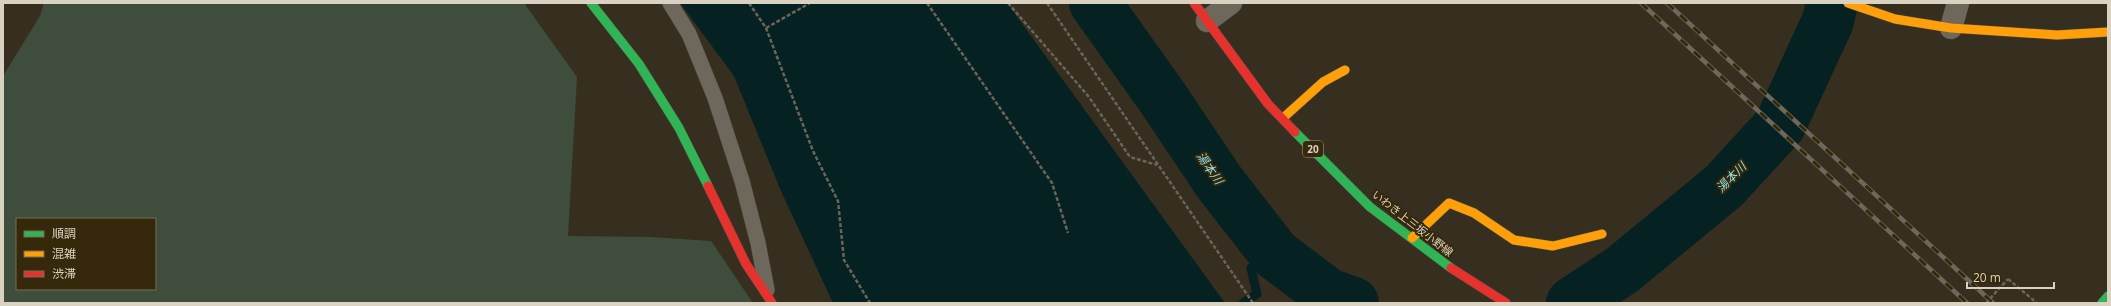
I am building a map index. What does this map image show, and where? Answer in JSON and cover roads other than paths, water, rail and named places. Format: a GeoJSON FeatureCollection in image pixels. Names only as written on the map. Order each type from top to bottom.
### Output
{"type":"FeatureCollection","features":[{"type":"Feature","properties":{"kind":"street"},"geometry":{"type":"LineString","coordinates":[[591,3],[639,64],[679,128],[746,264],[770,300]]}},
{"type":"Feature","properties":{"kind":"street","name":"いわき上三坂小野線"},"geometry":{"type":"LineString","coordinates":[[1194,3],[1268,104],[1370,207],[1457,272],[1506,303]]}},
{"type":"Feature","properties":{"kind":"street"},"geometry":{"type":"LineString","coordinates":[[1207,21],[1232,3]]}},
{"type":"Feature","properties":{"kind":"street"},"geometry":{"type":"LineString","coordinates":[[1848,3],[1895,19],[1951,28],[2057,35],[2108,32]]}},
{"type":"Feature","properties":{"kind":"street"},"geometry":{"type":"LineString","coordinates":[[1951,28],[1958,3]]}},
{"type":"Feature","properties":{"kind":"street"},"geometry":{"type":"LineString","coordinates":[[1283,118],[1323,82],[1345,70]]}},
{"type":"Feature","properties":{"kind":"street"},"geometry":{"type":"LineString","coordinates":[[1412,238],[1449,204],[1474,213],[1514,240],[1553,246],[1602,234]]}},
{"type":"Feature","properties":{"kind":"street"},"geometry":{"type":"LineString","coordinates":[[2102,303],[2108,296]]}},
{"type":"Feature","properties":{"kind":"lane"},"geometry":{"type":"LineString","coordinates":[[670,3],[689,34],[715,98],[744,189],[758,243],[770,300]]}},
{"type":"Feature","properties":{"kind":"water"},"geometry":{"type":"Polygon","coordinates":[[[680,3],[1007,3],[1225,303],[833,303],[781,191],[734,76],[680,3]]]}},
{"type":"Feature","properties":{"kind":"waterway","name":"湯本川"},"geometry":{"type":"LineString","coordinates":[[1095,3],[1162,97],[1219,182],[1275,254],[1328,294],[1353,303]]}},
{"type":"Feature","properties":{"kind":"waterway","name":"湯本川"},"geometry":{"type":"LineString","coordinates":[[1572,303],[1622,270],[1724,186],[1780,125],[1828,21],[1832,3]]}},
{"type":"Feature","properties":{"kind":"waterway"},"geometry":{"type":"LineString","coordinates":[[1243,303],[1257,294],[1251,268],[1275,254]]}},
{"type":"Feature","properties":{"kind":"railway"},"geometry":{"type":"LineString","coordinates":[[1641,3],[1967,303]]}},
{"type":"Feature","properties":{"kind":"railway"},"geometry":{"type":"LineString","coordinates":[[1667,3],[1993,303]]}}]}
